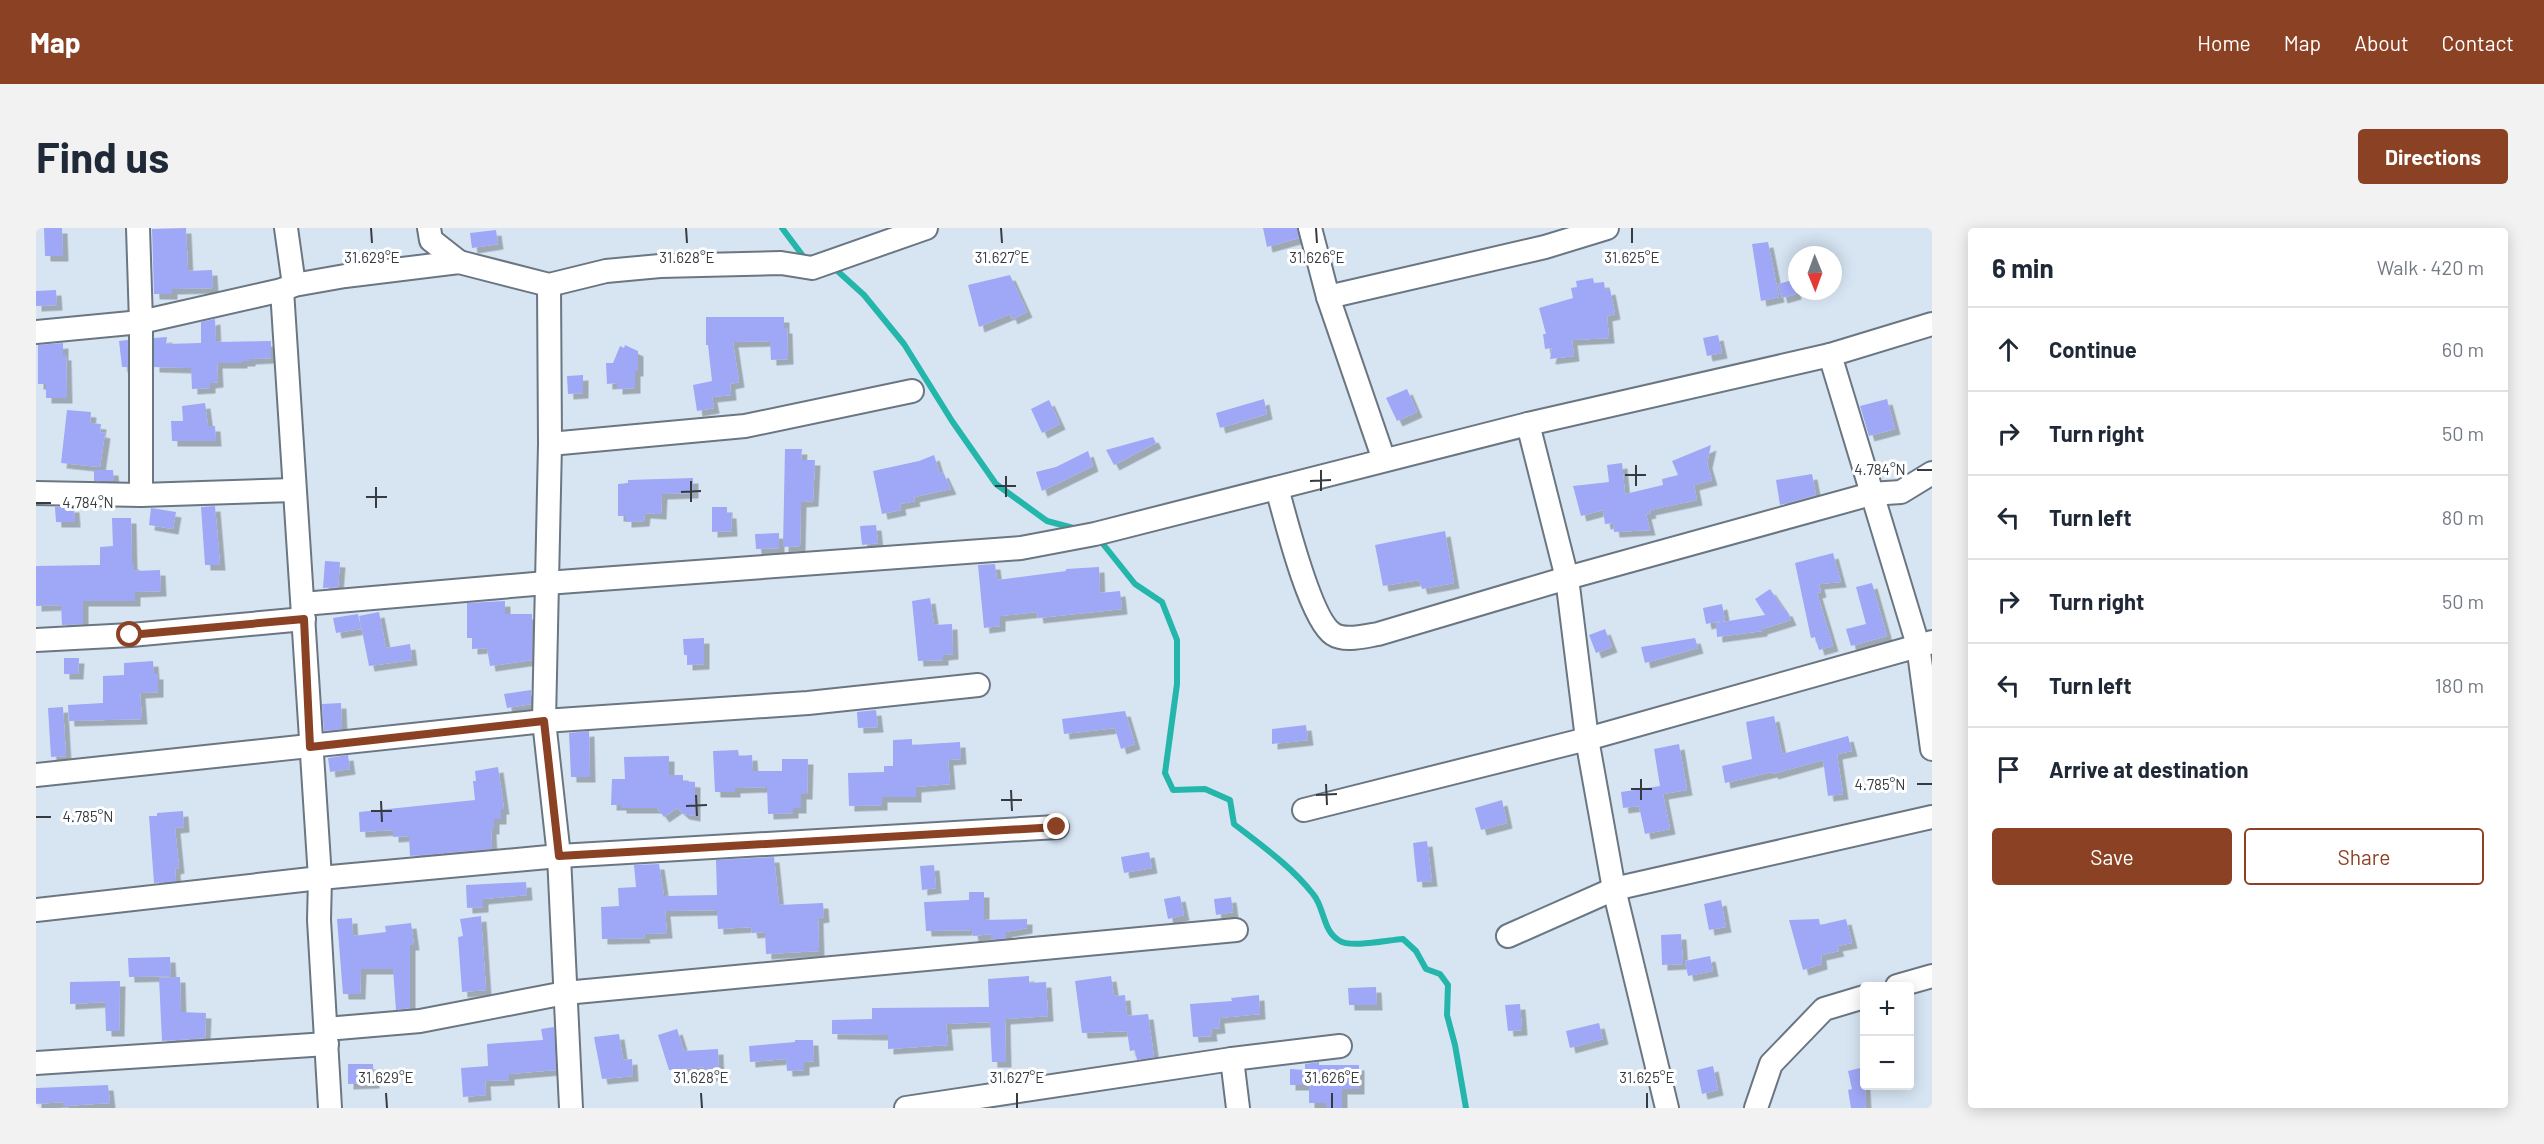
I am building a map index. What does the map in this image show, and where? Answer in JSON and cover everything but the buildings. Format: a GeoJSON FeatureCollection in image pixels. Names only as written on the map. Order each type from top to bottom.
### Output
{"type":"FeatureCollection","features":[{"type":"Feature","properties":{"kind":"street"},"geometry":{"type":"LineString","coordinates":[[138,228],[141,322],[141,495]]}},
{"type":"Feature","properties":{"kind":"street"},"geometry":{"type":"LineString","coordinates":[[286,228],[293,490],[320,878],[319,920],[330,1108]]}},
{"type":"Feature","properties":{"kind":"street"},"geometry":{"type":"LineString","coordinates":[[429,228],[431,240],[459,262]]}},
{"type":"Feature","properties":{"kind":"street"},"geometry":{"type":"LineString","coordinates":[[36,332],[141,322],[345,276],[459,262],[549,285],[606,271],[660,266],[781,263],[813,268],[880,242],[926,228]]}},
{"type":"Feature","properties":{"kind":"street"},"geometry":{"type":"LineString","coordinates":[[1310,228],[1328,297],[1384,460]]}},
{"type":"Feature","properties":{"kind":"street"},"geometry":{"type":"LineString","coordinates":[[1328,297],[1545,247],[1607,228]]}},
{"type":"Feature","properties":{"kind":"street"},"geometry":{"type":"LineString","coordinates":[[549,285],[550,444],[544,721],[559,856],[571,1108]]}},
{"type":"Feature","properties":{"kind":"street"},"geometry":{"type":"LineString","coordinates":[[36,640],[130,635],[546,583],[1021,548],[1095,534],[1528,424],[1830,355],[1932,324]]}},
{"type":"Feature","properties":{"kind":"street"},"geometry":{"type":"LineString","coordinates":[[1830,355],[1872,494],[1925,644],[1932,749]]}},
{"type":"Feature","properties":{"kind":"street"},"geometry":{"type":"LineString","coordinates":[[550,444],[745,426],[912,391]]}},
{"type":"Feature","properties":{"kind":"street"},"geometry":{"type":"LineString","coordinates":[[1528,424],[1567,578],[1587,740],[1614,889],[1667,1108]]}},
{"type":"Feature","properties":{"kind":"street"},"geometry":{"type":"LineString","coordinates":[[1277,488],[1314,604],[1322,621],[1334,635],[1346,638],[1378,633],[1872,494],[1901,492],[1932,473]]}},
{"type":"Feature","properties":{"kind":"street"},"geometry":{"type":"LineString","coordinates":[[36,493],[141,495],[293,490]]}},
{"type":"Feature","properties":{"kind":"street"},"geometry":{"type":"LineString","coordinates":[[1304,810],[1587,740],[1925,644]]}},
{"type":"Feature","properties":{"kind":"street"},"geometry":{"type":"LineString","coordinates":[[36,775],[544,721],[808,704],[978,685]]}},
{"type":"Feature","properties":{"kind":"street"},"geometry":{"type":"LineString","coordinates":[[1508,936],[1614,889],[1932,817]]}},
{"type":"Feature","properties":{"kind":"street"},"geometry":{"type":"LineString","coordinates":[[36,910],[320,878],[559,856],[1057,827]]}},
{"type":"Feature","properties":{"kind":"street"},"geometry":{"type":"LineString","coordinates":[[36,1063],[327,1036],[565,993],[1236,930]]}},
{"type":"Feature","properties":{"kind":"street"},"geometry":{"type":"LineString","coordinates":[[1913,982],[1932,976]]}},
{"type":"Feature","properties":{"kind":"street"},"geometry":{"type":"LineString","coordinates":[[1756,1108],[1772,1064],[1824,1009],[1860,998]]}},
{"type":"Feature","properties":{"kind":"street"},"geometry":{"type":"LineString","coordinates":[[906,1108],[1232,1059],[1340,1046]]}},
{"type":"Feature","properties":{"kind":"street"},"geometry":{"type":"LineString","coordinates":[[1232,1059],[1238,1108]]}},
{"type":"Feature","properties":{"kind":"waterway"},"geometry":{"type":"LineString","coordinates":[[782,228],[806,260]]}},
{"type":"Feature","properties":{"kind":"waterway"},"geometry":{"type":"LineString","coordinates":[[832,266],[864,295],[904,344],[952,421],[996,484],[1047,521],[1077,529]]}},
{"type":"Feature","properties":{"kind":"waterway"},"geometry":{"type":"LineString","coordinates":[[1099,539],[1135,584],[1162,602],[1177,640],[1177,684],[1165,773],[1173,790],[1205,789],[1230,800],[1234,824],[1276,857],[1305,884],[1317,900],[1334,937],[1352,944],[1403,939],[1416,951],[1426,969],[1440,974],[1448,985],[1447,1015],[1455,1045],[1466,1108]]}},
{"type":"Feature","properties":{"kind":"route"},"geometry":{"type":"LineString","coordinates":[[130,635],[304,619],[310,747],[544,721],[559,856],[1057,827]]}}]}
